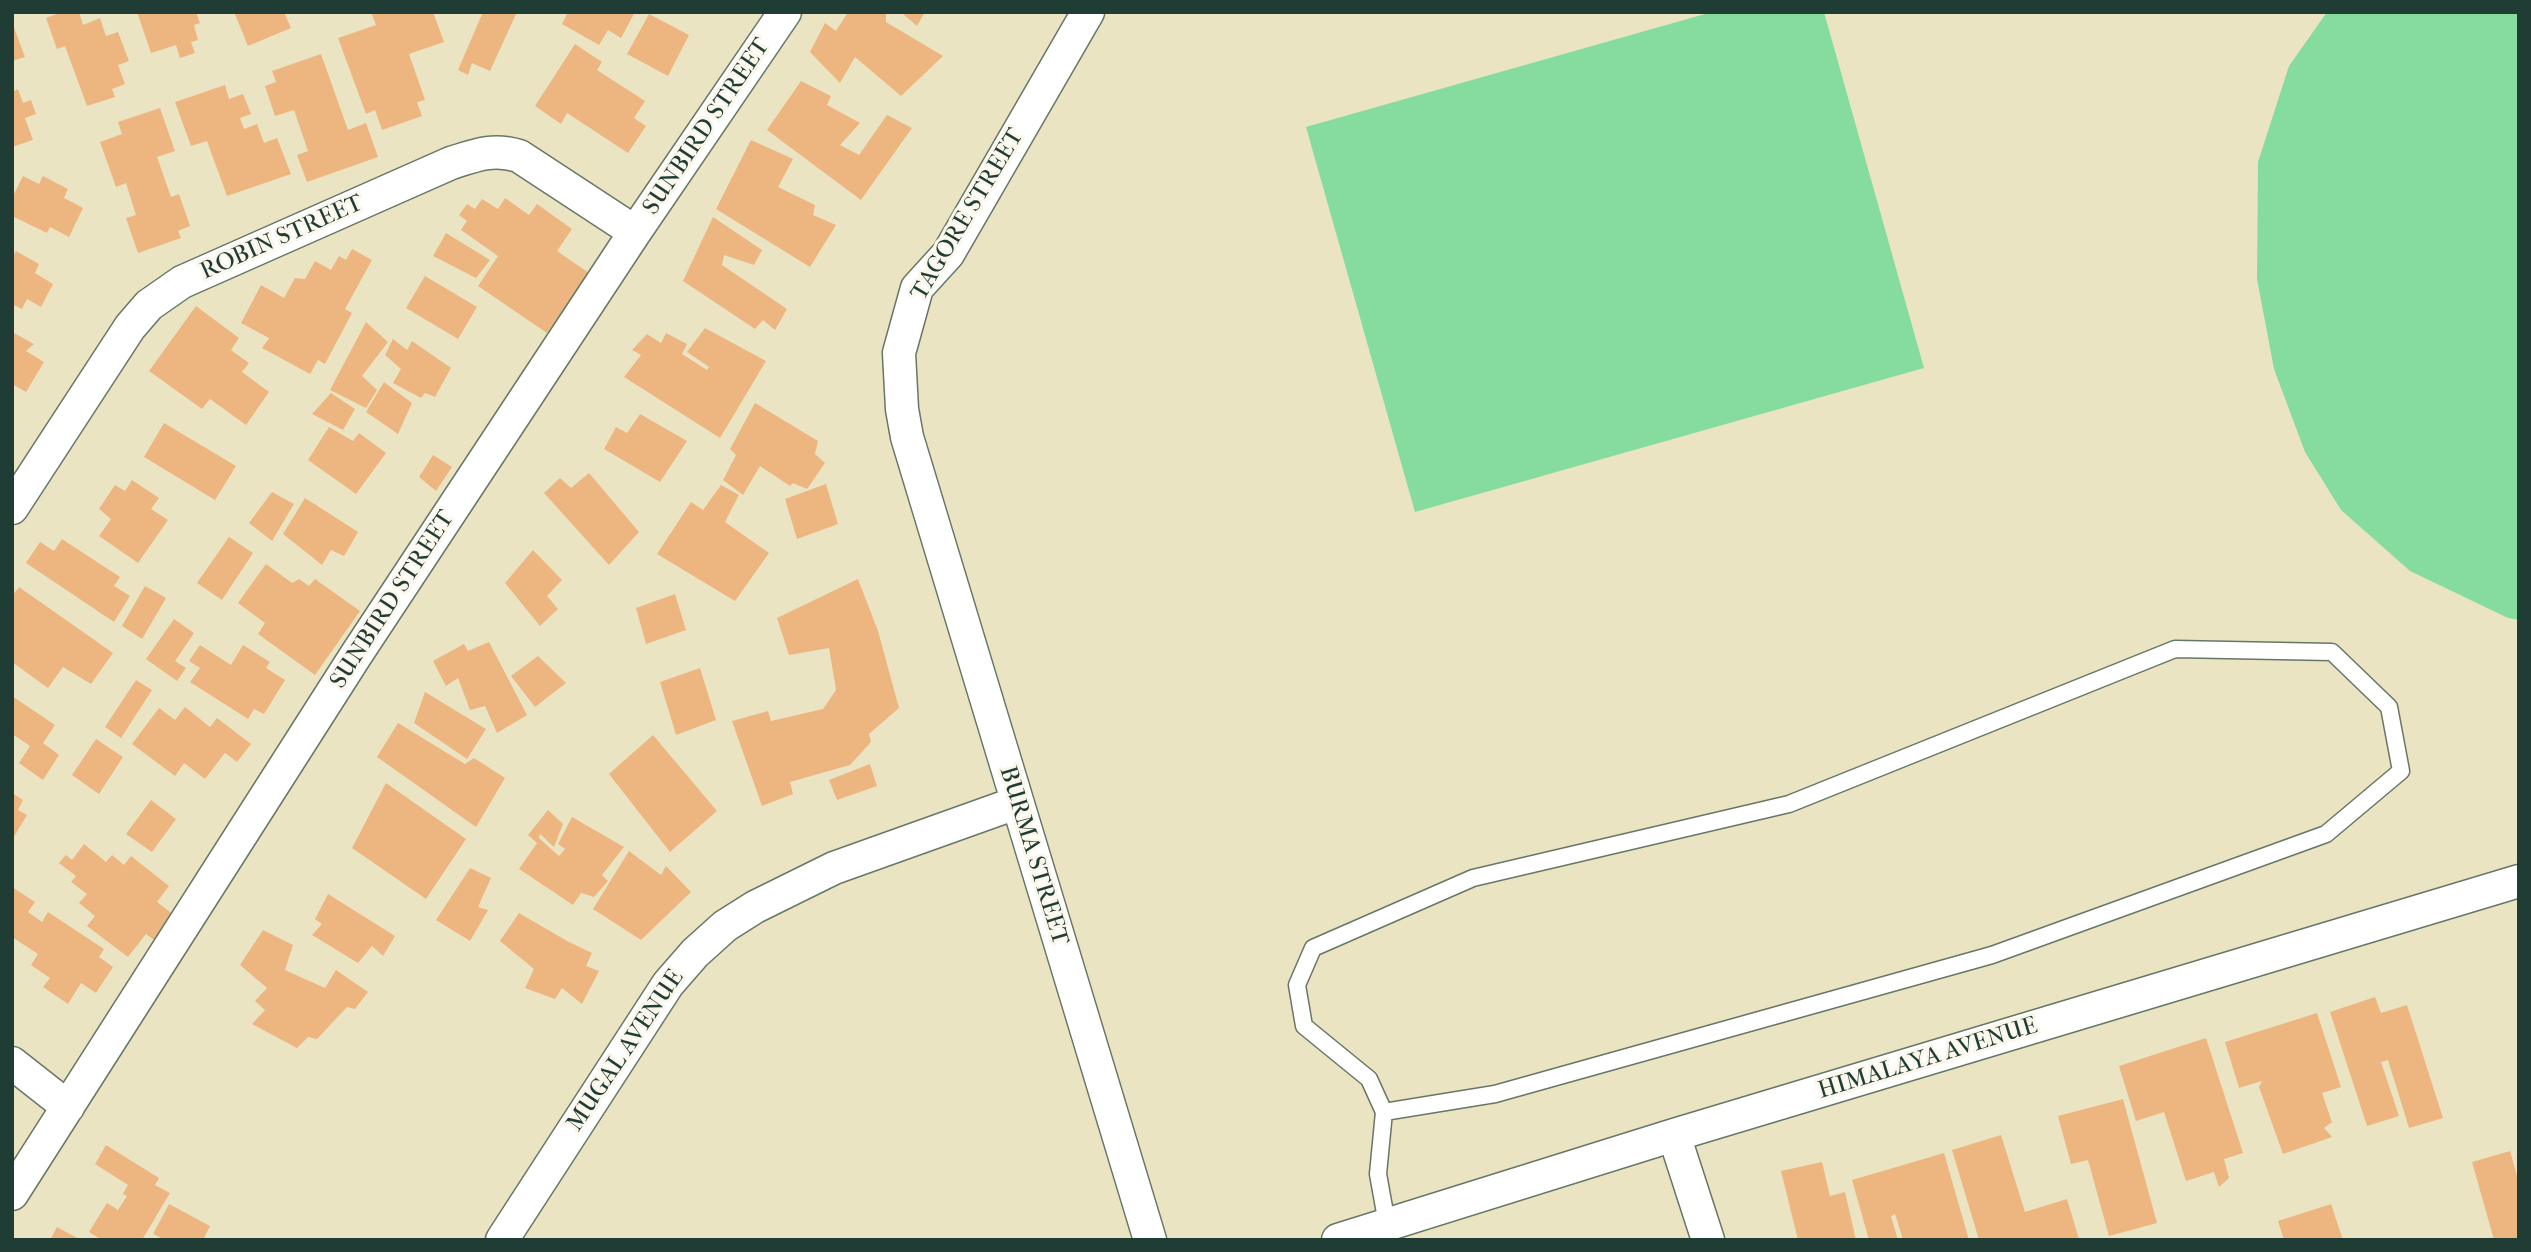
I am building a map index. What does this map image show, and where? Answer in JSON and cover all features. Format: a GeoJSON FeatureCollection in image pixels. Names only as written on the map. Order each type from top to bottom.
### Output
{"type":"FeatureCollection","features":[{"type":"Feature","properties":{"kind":"street","name":"SUNBIRD STREET"},"geometry":{"type":"LineString","coordinates":[[12,1194],[356,655],[635,232],[785,12]]}},
{"type":"Feature","properties":{"kind":"street","name":"TAGORE STREET"},"geometry":{"type":"LineString","coordinates":[[918,472],[907,437],[898,374],[899,353],[917,288],[948,254],[1088,12]]}},
{"type":"Feature","properties":{"kind":"street","name":"ROBIN STREET"},"geometry":{"type":"LineString","coordinates":[[12,508],[130,327],[149,305],[182,282],[451,163],[484,153],[502,151],[519,156],[635,232]]}},
{"type":"Feature","properties":{"kind":"street","name":"BURMA STREET"},"geometry":{"type":"LineString","coordinates":[[918,472],[1150,1240]]}},
{"type":"Feature","properties":{"kind":"street","name":"MUGAL AVENUE"},"geometry":{"type":"LineString","coordinates":[[502,1240],[668,984],[695,953],[725,926],[755,907],[834,868],[1016,803]]}},
{"type":"Feature","properties":{"kind":"street","name":"HIMALAYA AVENUE"},"geometry":{"type":"LineString","coordinates":[[1338,1240],[1674,1135],[2519,881]]}},
{"type":"Feature","properties":{"kind":"street"},"geometry":{"type":"LineString","coordinates":[[12,1063],[68,1107]]}},
{"type":"Feature","properties":{"kind":"street"},"geometry":{"type":"LineString","coordinates":[[1674,1135],[1708,1240]]}},
{"type":"Feature","properties":{"kind":"lane"},"geometry":{"type":"LineString","coordinates":[[1384,1112],[1495,1094],[1992,955],[2326,834],[2401,771],[2389,707],[2332,652],[2175,649],[1788,804],[1473,878],[1313,948],[1297,985],[1304,1026],[1369,1079],[1384,1112],[1378,1174],[1387,1224]]}},
{"type":"Feature","properties":{"kind":"green space"},"geometry":{"type":"Polygon","coordinates":[[[1712,12],[1824,12],[1924,368],[1415,512],[1306,127],[1712,12]]]}},
{"type":"Feature","properties":{"kind":"green space"},"geometry":{"type":"Polygon","coordinates":[[[2327,12],[2519,12],[2519,620],[2508,618],[2410,571],[2341,510],[2305,452],[2274,369],[2257,279],[2258,162],[2289,66],[2327,12]]]}},
{"type":"Feature","properties":{"kind":"building"},"geometry":{"type":"Polygon","coordinates":[[[62,12],[79,12],[83,25],[100,18],[106,36],[118,32],[129,61],[118,65],[125,84],[112,89],[115,97],[87,106],[65,46],[57,49],[46,18],[62,12]]]}},
{"type":"Feature","properties":{"kind":"building"},"geometry":{"type":"Polygon","coordinates":[[[137,12],[196,12],[200,23],[194,25],[198,40],[191,42],[195,53],[180,58],[176,45],[151,53],[137,12]]]}},
{"type":"Feature","properties":{"kind":"building"},"geometry":{"type":"Polygon","coordinates":[[[234,12],[284,12],[291,28],[248,46],[234,12]]]}},
{"type":"Feature","properties":{"kind":"building"},"geometry":{"type":"Polygon","coordinates":[[[371,12],[433,12],[444,42],[409,54],[425,100],[417,102],[422,116],[382,130],[375,110],[366,114],[338,38],[376,25],[371,12]]]}},
{"type":"Feature","properties":{"kind":"building"},"geometry":{"type":"Polygon","coordinates":[[[483,12],[517,12],[490,71],[472,63],[468,75],[458,70],[483,12]]]}},
{"type":"Feature","properties":{"kind":"building"},"geometry":{"type":"Polygon","coordinates":[[[568,12],[635,12],[621,38],[608,30],[599,45],[562,24],[568,12]]]}},
{"type":"Feature","properties":{"kind":"building"},"geometry":{"type":"Polygon","coordinates":[[[848,12],[886,12],[886,22],[943,56],[901,96],[855,57],[840,83],[810,52],[825,23],[836,31],[848,12]]]}},
{"type":"Feature","properties":{"kind":"building"},"geometry":{"type":"Polygon","coordinates":[[[901,12],[925,12],[917,26],[901,12]]]}},
{"type":"Feature","properties":{"kind":"building"},"geometry":{"type":"Polygon","coordinates":[[[649,14],[689,35],[668,76],[627,54],[649,14]]]}},
{"type":"Feature","properties":{"kind":"building"},"geometry":{"type":"Polygon","coordinates":[[[12,22],[25,57],[12,61],[12,22]]]}},
{"type":"Feature","properties":{"kind":"building"},"geometry":{"type":"Polygon","coordinates":[[[575,44],[602,62],[597,70],[645,101],[634,118],[646,126],[628,153],[567,113],[561,124],[535,106],[575,44]]]}},
{"type":"Feature","properties":{"kind":"building"},"geometry":{"type":"Polygon","coordinates":[[[321,54],[348,130],[366,123],[378,157],[307,182],[297,155],[308,151],[294,110],[275,116],[265,86],[276,82],[272,71],[321,54]]]}},
{"type":"Feature","properties":{"kind":"building"},"geometry":{"type":"Polygon","coordinates":[[[801,81],[831,96],[827,105],[860,123],[840,145],[859,155],[887,115],[912,128],[861,200],[767,130],[801,81]]]}},
{"type":"Feature","properties":{"kind":"building"},"geometry":{"type":"Polygon","coordinates":[[[225,85],[229,99],[243,94],[251,114],[240,118],[244,129],[257,124],[264,143],[277,138],[291,174],[227,196],[207,141],[191,146],[175,102],[225,85]]]}},
{"type":"Feature","properties":{"kind":"building"},"geometry":{"type":"Polygon","coordinates":[[[18,89],[23,103],[31,100],[36,114],[25,118],[33,140],[12,147],[12,92],[18,89]]]}},
{"type":"Feature","properties":{"kind":"building"},"geometry":{"type":"Polygon","coordinates":[[[160,108],[175,151],[157,157],[171,197],[179,194],[190,226],[178,231],[181,238],[138,253],[126,218],[136,215],[126,183],[116,187],[100,142],[122,134],[118,122],[160,108]]]}},
{"type":"Feature","properties":{"kind":"building"},"geometry":{"type":"Polygon","coordinates":[[[751,140],[793,159],[778,187],[815,205],[813,215],[836,225],[810,267],[716,209],[751,140]]]}},
{"type":"Feature","properties":{"kind":"building"},"geometry":{"type":"Polygon","coordinates":[[[23,176],[39,184],[43,176],[68,189],[64,198],[83,208],[69,237],[50,227],[47,233],[12,216],[12,198],[23,176]]]}},
{"type":"Feature","properties":{"kind":"building"},"geometry":{"type":"Polygon","coordinates":[[[505,198],[529,215],[537,204],[572,229],[557,251],[589,273],[547,333],[478,286],[498,256],[461,230],[467,221],[459,215],[467,204],[475,209],[482,199],[498,209],[505,198]]]}},
{"type":"Feature","properties":{"kind":"building"},"geometry":{"type":"Polygon","coordinates":[[[713,217],[762,250],[754,265],[724,255],[722,265],[787,309],[775,330],[763,320],[755,329],[683,281],[713,217]]]}},
{"type":"Feature","properties":{"kind":"building"},"geometry":{"type":"Polygon","coordinates":[[[446,233],[490,260],[476,278],[433,256],[446,233]]]}},
{"type":"Feature","properties":{"kind":"building"},"geometry":{"type":"Polygon","coordinates":[[[352,249],[372,260],[345,309],[352,313],[325,364],[318,360],[310,374],[262,348],[269,338],[241,323],[261,285],[284,298],[295,278],[305,279],[315,261],[331,270],[339,256],[346,260],[352,249]]]}},
{"type":"Feature","properties":{"kind":"building"},"geometry":{"type":"Polygon","coordinates":[[[16,251],[39,264],[35,273],[53,284],[41,307],[27,299],[22,309],[12,304],[12,258],[16,251]]]}},
{"type":"Feature","properties":{"kind":"building"},"geometry":{"type":"Polygon","coordinates":[[[425,276],[477,307],[458,339],[406,308],[425,276]]]}},
{"type":"Feature","properties":{"kind":"building"},"geometry":{"type":"Polygon","coordinates":[[[196,306],[239,338],[231,350],[249,363],[242,372],[269,392],[246,425],[210,399],[202,409],[149,371],[196,306]]]}},
{"type":"Feature","properties":{"kind":"building"},"geometry":{"type":"Polygon","coordinates":[[[366,322],[388,342],[362,376],[377,390],[366,408],[330,390],[366,322]]]}},
{"type":"Feature","properties":{"kind":"building"},"geometry":{"type":"Polygon","coordinates":[[[705,328],[766,361],[720,438],[624,377],[641,355],[632,350],[647,334],[661,343],[666,333],[687,344],[682,354],[707,370],[709,367],[687,352],[705,328]]]}},
{"type":"Feature","properties":{"kind":"building"},"geometry":{"type":"Polygon","coordinates":[[[12,332],[34,344],[26,351],[44,362],[26,392],[12,384],[12,332]]]}},
{"type":"Feature","properties":{"kind":"building"},"geometry":{"type":"Polygon","coordinates":[[[393,339],[407,350],[412,341],[451,368],[435,397],[425,393],[421,398],[393,383],[401,369],[385,355],[393,339]]]}},
{"type":"Feature","properties":{"kind":"building"},"geometry":{"type":"Polygon","coordinates":[[[384,382],[412,403],[398,434],[366,412],[384,382]]]}},
{"type":"Feature","properties":{"kind":"building"},"geometry":{"type":"Polygon","coordinates":[[[331,393],[355,409],[343,430],[312,414],[331,393]]]}},
{"type":"Feature","properties":{"kind":"building"},"geometry":{"type":"Polygon","coordinates":[[[755,403],[818,441],[815,454],[825,463],[807,489],[793,483],[790,486],[760,466],[743,495],[723,480],[736,455],[730,449],[755,403]]]}},
{"type":"Feature","properties":{"kind":"building"},"geometry":{"type":"Polygon","coordinates":[[[640,414],[687,441],[660,482],[604,449],[616,427],[627,433],[640,414]]]}},
{"type":"Feature","properties":{"kind":"building"},"geometry":{"type":"Polygon","coordinates":[[[164,423],[236,466],[215,500],[144,457],[164,423]]]}},
{"type":"Feature","properties":{"kind":"building"},"geometry":{"type":"Polygon","coordinates":[[[329,427],[353,441],[359,433],[386,453],[356,494],[308,460],[329,427]]]}},
{"type":"Feature","properties":{"kind":"building"},"geometry":{"type":"Polygon","coordinates":[[[433,455],[452,467],[436,491],[419,477],[433,455]]]}},
{"type":"Feature","properties":{"kind":"building"},"geometry":{"type":"Polygon","coordinates":[[[589,473],[639,532],[609,565],[544,493],[560,478],[571,488],[589,473]]]}},
{"type":"Feature","properties":{"kind":"building"},"geometry":{"type":"Polygon","coordinates":[[[132,480],[159,498],[151,509],[168,520],[138,563],[99,536],[111,519],[99,509],[115,485],[125,491],[132,480]]]}},
{"type":"Feature","properties":{"kind":"building"},"geometry":{"type":"Polygon","coordinates":[[[826,484],[838,524],[797,539],[785,499],[826,484]]]}},
{"type":"Feature","properties":{"kind":"building"},"geometry":{"type":"Polygon","coordinates":[[[721,485],[739,495],[725,522],[769,553],[735,601],[657,554],[691,502],[703,510],[721,485]]]}},
{"type":"Feature","properties":{"kind":"building"},"geometry":{"type":"Polygon","coordinates":[[[272,492],[294,504],[272,541],[249,523],[272,492]]]}},
{"type":"Feature","properties":{"kind":"building"},"geometry":{"type":"Polygon","coordinates":[[[305,498],[358,532],[344,556],[331,550],[322,565],[283,534],[305,498]]]}},
{"type":"Feature","properties":{"kind":"building"},"geometry":{"type":"Polygon","coordinates":[[[229,537],[253,553],[222,600],[197,583],[229,537]]]}},
{"type":"Feature","properties":{"kind":"building"},"geometry":{"type":"Polygon","coordinates":[[[62,539],[120,577],[114,586],[130,596],[114,622],[26,563],[40,542],[54,551],[62,539]]]}},
{"type":"Feature","properties":{"kind":"building"},"geometry":{"type":"Polygon","coordinates":[[[533,550],[562,580],[547,596],[558,609],[540,626],[505,583],[533,550]]]}},
{"type":"Feature","properties":{"kind":"building"},"geometry":{"type":"Polygon","coordinates":[[[266,564],[292,583],[299,579],[309,586],[315,579],[360,611],[315,675],[258,634],[265,623],[238,603],[266,564]]]}},
{"type":"Feature","properties":{"kind":"building"},"geometry":{"type":"Polygon","coordinates":[[[858,579],[878,631],[899,708],[869,734],[871,742],[850,765],[790,782],[793,794],[762,806],[732,721],[768,711],[771,721],[823,709],[836,690],[829,648],[789,655],[777,618],[858,579]]]}},
{"type":"Feature","properties":{"kind":"building"},"geometry":{"type":"Polygon","coordinates":[[[145,586],[166,598],[142,639],[122,626],[145,586]]]}},
{"type":"Feature","properties":{"kind":"building"},"geometry":{"type":"Polygon","coordinates":[[[19,587],[113,653],[91,684],[63,667],[48,688],[12,662],[12,596],[19,587]]]}},
{"type":"Feature","properties":{"kind":"building"},"geometry":{"type":"Polygon","coordinates":[[[675,594],[686,630],[646,644],[636,608],[675,594]]]}},
{"type":"Feature","properties":{"kind":"building"},"geometry":{"type":"Polygon","coordinates":[[[174,619],[194,633],[175,661],[186,668],[177,681],[146,659],[174,619]]]}},
{"type":"Feature","properties":{"kind":"building"},"geometry":{"type":"Polygon","coordinates":[[[489,642],[527,715],[497,733],[485,706],[470,710],[458,678],[446,686],[433,661],[464,644],[468,651],[489,642]]]}},
{"type":"Feature","properties":{"kind":"building"},"geometry":{"type":"Polygon","coordinates":[[[200,645],[231,665],[243,645],[270,662],[266,668],[285,680],[264,714],[254,709],[248,719],[190,682],[200,668],[189,661],[200,645]]]}},
{"type":"Feature","properties":{"kind":"building"},"geometry":{"type":"Polygon","coordinates":[[[538,656],[566,683],[535,707],[511,676],[538,656]]]}},
{"type":"Feature","properties":{"kind":"building"},"geometry":{"type":"Polygon","coordinates":[[[700,668],[716,720],[676,735],[660,682],[700,668]]]}},
{"type":"Feature","properties":{"kind":"building"},"geometry":{"type":"Polygon","coordinates":[[[136,680],[152,690],[121,738],[105,727],[136,680]]]}},
{"type":"Feature","properties":{"kind":"building"},"geometry":{"type":"Polygon","coordinates":[[[425,692],[486,729],[467,759],[414,723],[425,692]]]}},
{"type":"Feature","properties":{"kind":"building"},"geometry":{"type":"Polygon","coordinates":[[[12,696],[55,725],[43,743],[59,755],[43,780],[19,763],[30,746],[12,734],[12,696]]]}},
{"type":"Feature","properties":{"kind":"building"},"geometry":{"type":"Polygon","coordinates":[[[185,707],[210,727],[217,718],[251,744],[237,762],[225,753],[205,779],[184,763],[175,776],[132,744],[159,708],[175,720],[185,707]]]}},
{"type":"Feature","properties":{"kind":"building"},"geometry":{"type":"Polygon","coordinates":[[[398,723],[465,764],[474,758],[505,778],[476,827],[377,757],[398,723]]]}},
{"type":"Feature","properties":{"kind":"building"},"geometry":{"type":"Polygon","coordinates":[[[653,735],[717,811],[670,852],[609,774],[653,735]]]}},
{"type":"Feature","properties":{"kind":"building"},"geometry":{"type":"Polygon","coordinates":[[[96,739],[123,757],[99,794],[72,775],[96,739]]]}},
{"type":"Feature","properties":{"kind":"building"},"geometry":{"type":"Polygon","coordinates":[[[870,764],[877,786],[837,800],[829,780],[870,764]]]}},
{"type":"Feature","properties":{"kind":"building"},"geometry":{"type":"Polygon","coordinates":[[[386,783],[466,839],[426,899],[352,848],[386,783]]]}},
{"type":"Feature","properties":{"kind":"building"},"geometry":{"type":"Polygon","coordinates":[[[12,793],[23,800],[18,810],[27,815],[12,840],[12,793]]]}},
{"type":"Feature","properties":{"kind":"building"},"geometry":{"type":"Polygon","coordinates":[[[151,800],[176,819],[152,852],[126,834],[151,800]]]}},
{"type":"Feature","properties":{"kind":"building"},"geometry":{"type":"Polygon","coordinates":[[[548,810],[563,824],[554,847],[540,834],[539,838],[559,856],[565,849],[558,844],[572,817],[624,847],[602,875],[608,881],[594,897],[581,893],[573,905],[519,869],[537,843],[528,835],[548,810]]]}},
{"type":"Feature","properties":{"kind":"building"},"geometry":{"type":"Polygon","coordinates":[[[84,844],[106,862],[112,855],[124,865],[131,856],[169,886],[157,902],[174,915],[154,940],[146,934],[128,957],[87,926],[95,916],[79,903],[87,894],[71,882],[76,876],[59,863],[66,855],[72,860],[84,844]]]}},
{"type":"Feature","properties":{"kind":"building"},"geometry":{"type":"Polygon","coordinates":[[[629,851],[661,875],[666,866],[691,892],[641,940],[593,909],[629,851]]]}},
{"type":"Feature","properties":{"kind":"building"},"geometry":{"type":"Polygon","coordinates":[[[470,868],[491,878],[478,907],[488,910],[470,941],[436,920],[470,868]]]}},
{"type":"Feature","properties":{"kind":"building"},"geometry":{"type":"Polygon","coordinates":[[[12,887],[35,902],[28,912],[42,922],[48,912],[104,949],[99,957],[113,967],[96,993],[81,983],[68,1004],[43,987],[50,978],[31,965],[38,954],[12,937],[12,887]]]}},
{"type":"Feature","properties":{"kind":"building"},"geometry":{"type":"Polygon","coordinates":[[[328,894],[395,936],[383,956],[372,946],[358,963],[312,935],[322,924],[315,919],[328,894]]]}},
{"type":"Feature","properties":{"kind":"building"},"geometry":{"type":"Polygon","coordinates":[[[519,913],[592,953],[586,966],[599,971],[582,1004],[562,988],[555,999],[525,988],[534,969],[500,941],[519,913]]]}},
{"type":"Feature","properties":{"kind":"building"},"geometry":{"type":"Polygon","coordinates":[[[263,930],[293,945],[285,970],[325,988],[336,970],[368,992],[355,1009],[347,1007],[317,1039],[308,1037],[297,1048],[252,1024],[265,1010],[255,1001],[267,988],[240,965],[263,930]]]}},
{"type":"Feature","properties":{"kind":"building"},"geometry":{"type":"Polygon","coordinates":[[[2375,997],[2381,1013],[2407,1005],[2443,1118],[2409,1128],[2388,1060],[2381,1062],[2399,1116],[2367,1126],[2330,1012],[2375,997]]]}},
{"type":"Feature","properties":{"kind":"building"},"geometry":{"type":"Polygon","coordinates":[[[2317,1013],[2341,1087],[2322,1093],[2332,1122],[2324,1128],[2332,1137],[2283,1154],[2259,1087],[2262,1081],[2239,1088],[2225,1042],[2317,1013]]]}},
{"type":"Feature","properties":{"kind":"building"},"geometry":{"type":"Polygon","coordinates":[[[2206,1038],[2243,1153],[2224,1159],[2229,1178],[2219,1187],[2214,1172],[2186,1181],[2164,1112],[2136,1121],[2119,1066],[2206,1038]]]}},
{"type":"Feature","properties":{"kind":"building"},"geometry":{"type":"Polygon","coordinates":[[[2123,1099],[2157,1223],[2109,1236],[2088,1160],[2071,1164],[2058,1116],[2123,1099]]]}},
{"type":"Feature","properties":{"kind":"building"},"geometry":{"type":"Polygon","coordinates":[[[2001,1135],[2025,1212],[2067,1199],[2079,1239],[1979,1240],[1952,1150],[2001,1135]]]}},
{"type":"Feature","properties":{"kind":"building"},"geometry":{"type":"Polygon","coordinates":[[[106,1145],[159,1178],[155,1185],[170,1193],[142,1240],[102,1240],[89,1232],[107,1203],[118,1210],[127,1196],[123,1194],[128,1185],[95,1164],[106,1145]]]}},
{"type":"Feature","properties":{"kind":"building"},"geometry":{"type":"Polygon","coordinates":[[[2510,1151],[2519,1183],[2519,1240],[2494,1240],[2472,1162],[2510,1151]]]}},
{"type":"Feature","properties":{"kind":"building"},"geometry":{"type":"Polygon","coordinates":[[[1944,1153],[1969,1240],[1903,1240],[1895,1214],[1891,1216],[1898,1240],[1869,1240],[1852,1180],[1944,1153]]]}},
{"type":"Feature","properties":{"kind":"building"},"geometry":{"type":"Polygon","coordinates":[[[1822,1162],[1830,1196],[1845,1192],[1856,1240],[1798,1240],[1781,1171],[1822,1162]]]}},
{"type":"Feature","properties":{"kind":"building"},"geometry":{"type":"Polygon","coordinates":[[[169,1204],[210,1226],[203,1240],[165,1240],[153,1234],[169,1204]]]}},
{"type":"Feature","properties":{"kind":"building"},"geometry":{"type":"Polygon","coordinates":[[[2331,1204],[2343,1240],[2284,1240],[2278,1221],[2331,1204]]]}},
{"type":"Feature","properties":{"kind":"building"},"geometry":{"type":"Polygon","coordinates":[[[57,1227],[81,1240],[50,1240],[57,1227]]]}}]}
